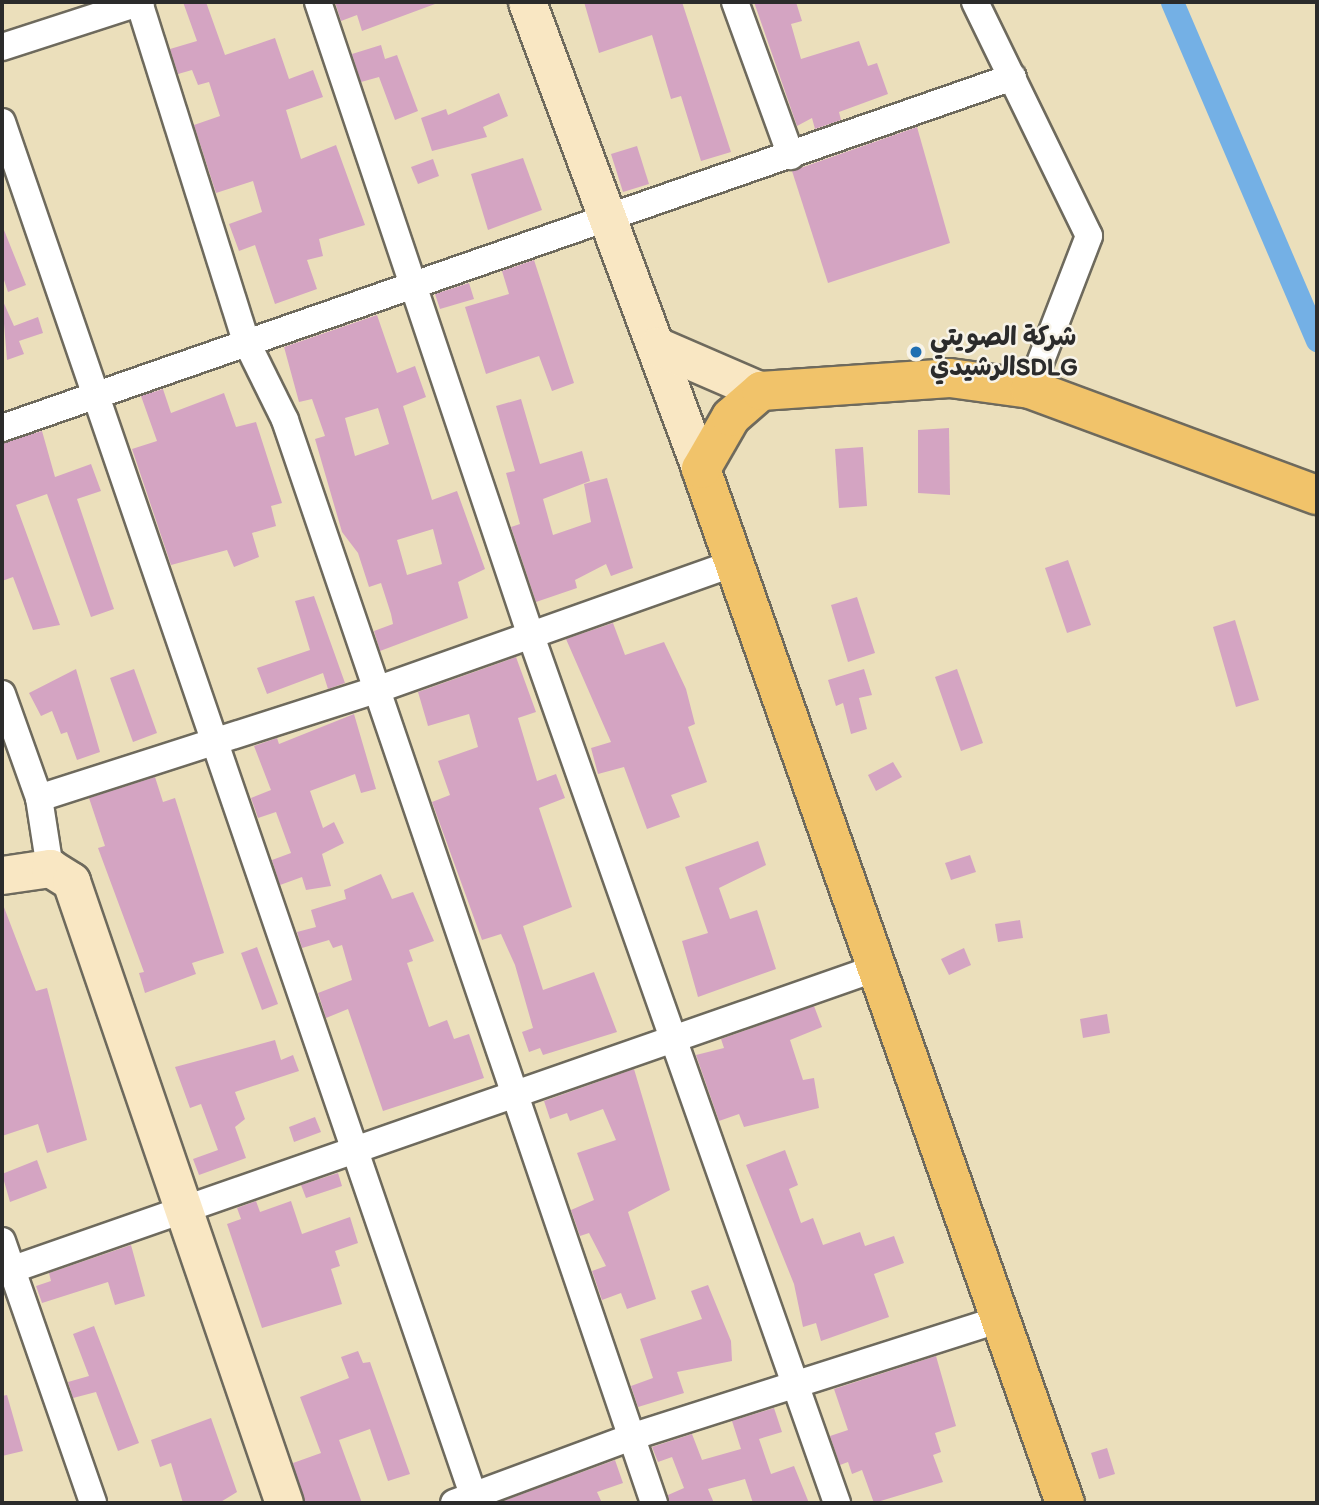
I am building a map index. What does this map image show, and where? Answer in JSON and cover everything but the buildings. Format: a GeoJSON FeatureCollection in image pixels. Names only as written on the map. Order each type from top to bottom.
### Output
{"type":"FeatureCollection","features":[{"type":"Feature","properties":{"kind":"main road"},"geometry":{"type":"LineString","coordinates":[[1065,1503],[732,564],[701,469],[731,417],[761,391],[895,378],[1030,389],[1317,495]]}},
{"type":"Feature","properties":{"kind":"street"},"geometry":{"type":"LineString","coordinates":[[2,47],[140,2],[245,340],[285,420],[654,1503]]}},
{"type":"Feature","properties":{"kind":"street"},"geometry":{"type":"LineString","coordinates":[[318,2],[417,285],[530,633],[793,1386],[837,1503]]}},
{"type":"Feature","properties":{"kind":"street"},"geometry":{"type":"LineString","coordinates":[[527,2],[701,469]]}},
{"type":"Feature","properties":{"kind":"street"},"geometry":{"type":"LineString","coordinates":[[735,2],[791,156]]}},
{"type":"Feature","properties":{"kind":"street"},"geometry":{"type":"LineString","coordinates":[[975,2],[1089,236],[1030,389]]}},
{"type":"Feature","properties":{"kind":"street"},"geometry":{"type":"LineString","coordinates":[[2,428],[90,393],[417,285],[1013,77]]}},
{"type":"Feature","properties":{"kind":"street"},"geometry":{"type":"LineString","coordinates":[[2,122],[90,393],[357,1154],[468,1501],[631,1437],[1000,1319]]}},
{"type":"Feature","properties":{"kind":"street"},"geometry":{"type":"LineString","coordinates":[[657,346],[761,391]]}},
{"type":"Feature","properties":{"kind":"street"},"geometry":{"type":"LineString","coordinates":[[39,798],[211,740],[376,691],[530,633],[732,564]]}},
{"type":"Feature","properties":{"kind":"street"},"geometry":{"type":"LineString","coordinates":[[2,694],[39,798],[50,868]]}},
{"type":"Feature","properties":{"kind":"street"},"geometry":{"type":"LineString","coordinates":[[2,875],[50,868],[71,881],[284,1503]]}},
{"type":"Feature","properties":{"kind":"street"},"geometry":{"type":"LineString","coordinates":[[7,1271],[357,1154],[673,1038],[877,968]]}},
{"type":"Feature","properties":{"kind":"street"},"geometry":{"type":"LineString","coordinates":[[2,1241],[7,1271],[93,1503]]}},
{"type":"Feature","properties":{"kind":"waterway"},"geometry":{"type":"LineString","coordinates":[[1172,2],[1317,340]]}},
{"type":"Feature","properties":{"kind":"place","name":"شركة الصويتي الرشيديSDLG"},"geometry":{"type":"Point","coordinates":[916,352]}}]}
